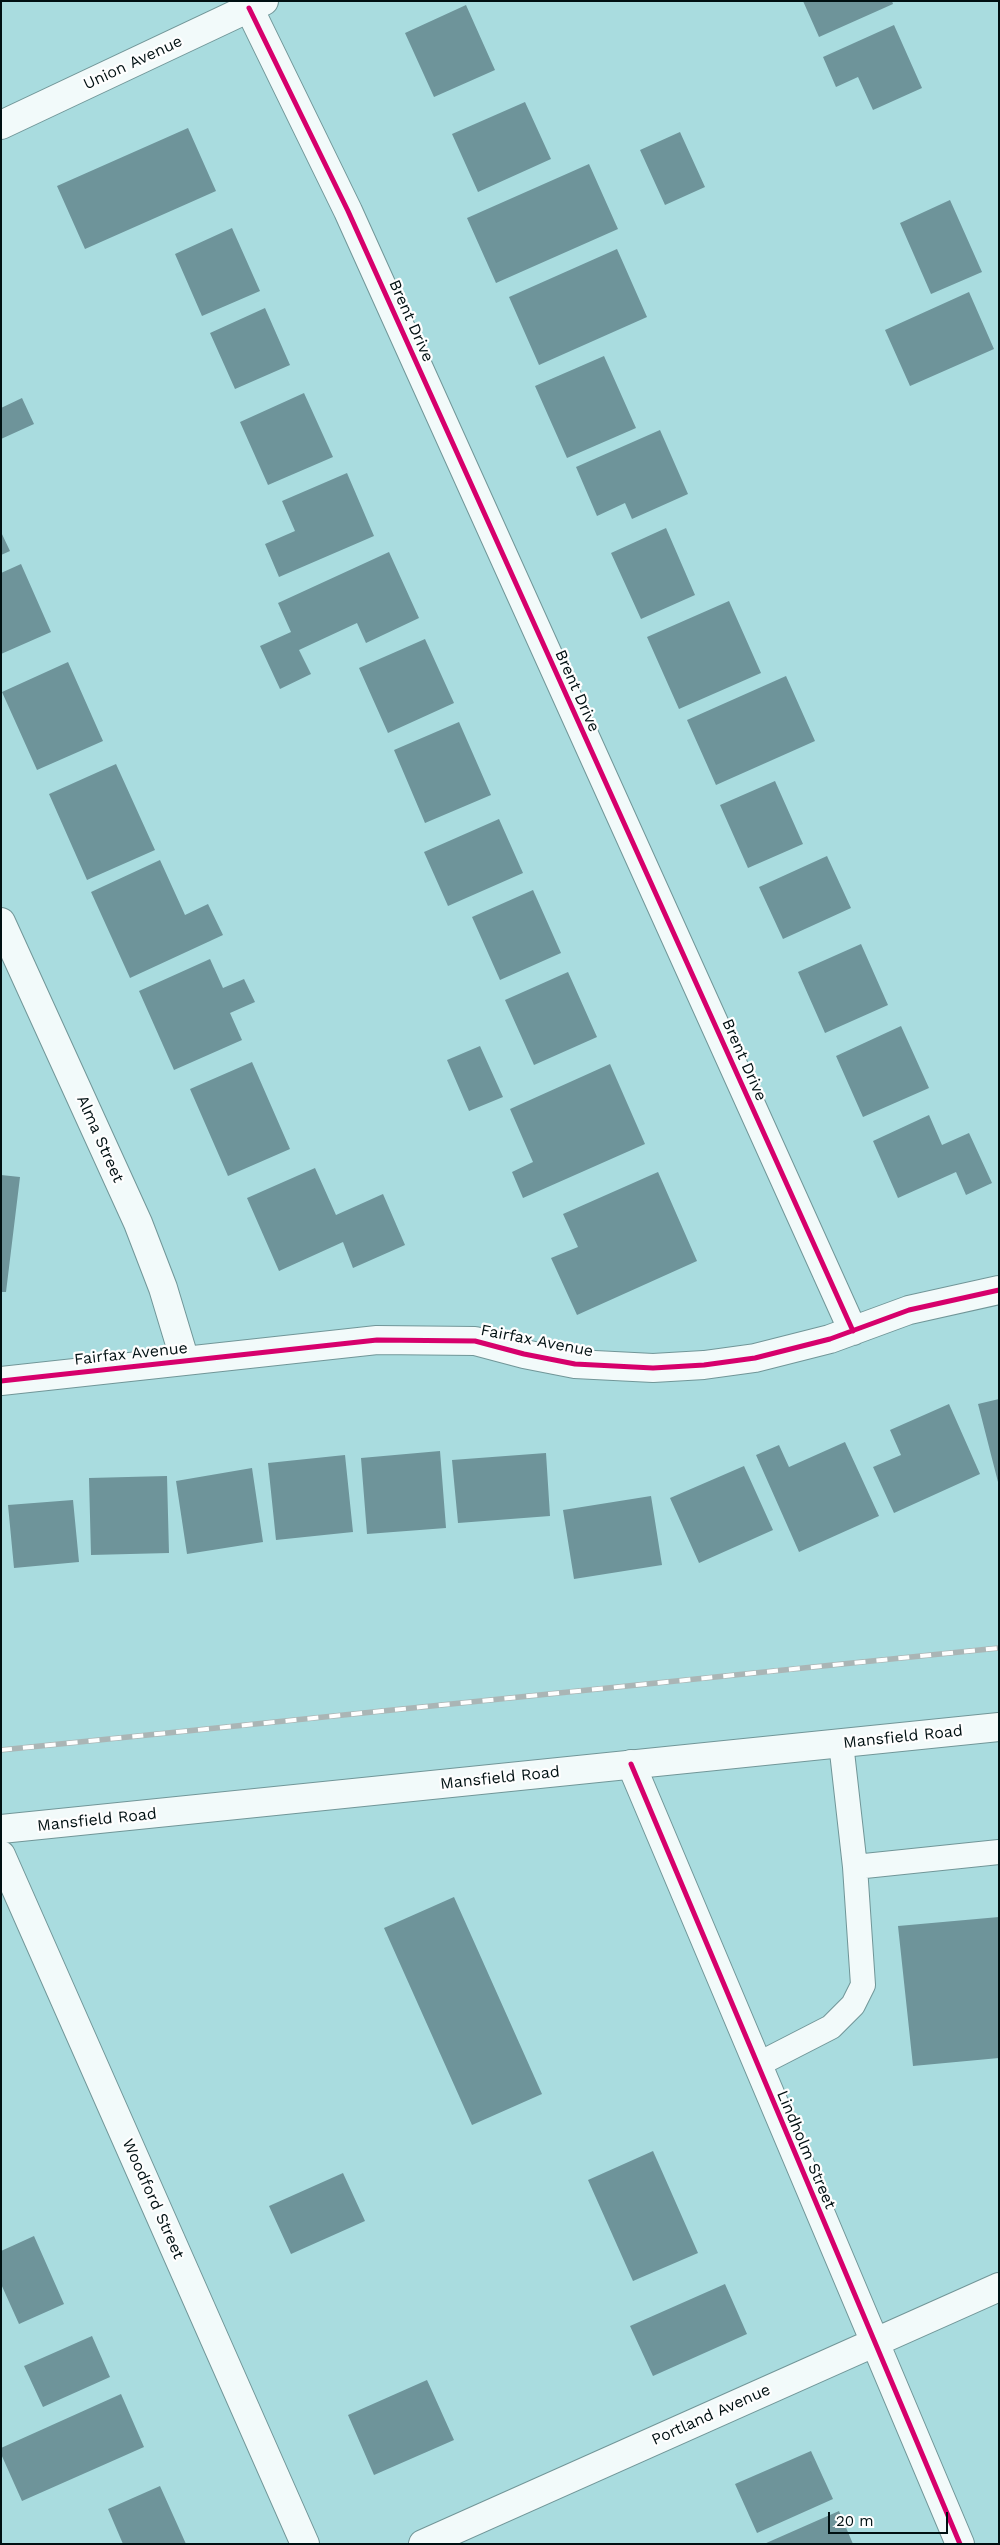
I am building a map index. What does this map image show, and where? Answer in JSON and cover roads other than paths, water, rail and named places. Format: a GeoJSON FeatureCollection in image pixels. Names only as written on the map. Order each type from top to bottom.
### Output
{"type":"FeatureCollection","features":[{"type":"Feature","properties":{"kind":"street","name":"Union Avenue"},"geometry":{"type":"LineString","coordinates":[[1,125],[256,5]]}},
{"type":"Feature","properties":{"kind":"street","name":"Brent Drive"},"geometry":{"type":"LineString","coordinates":[[256,5],[853,1331]]}},
{"type":"Feature","properties":{"kind":"street","name":"Alma Street"},"geometry":{"type":"LineString","coordinates":[[1,922],[138,1223],[163,1288],[185,1361]]}},
{"type":"Feature","properties":{"kind":"street","name":"Fairfax Avenue"},"geometry":{"type":"LineString","coordinates":[[1,1381],[377,1340],[475,1341],[524,1354],[575,1364],[653,1368],[704,1365],[755,1358],[853,1331],[909,1310],[999,1290]]}},
{"type":"Feature","properties":{"kind":"street","name":"Mansfield Road"},"geometry":{"type":"LineString","coordinates":[[1,1830],[999,1727]]}},
{"type":"Feature","properties":{"kind":"street","name":"Lindholm Street"},"geometry":{"type":"LineString","coordinates":[[631,1764],[873,2342],[960,2544]]}},
{"type":"Feature","properties":{"kind":"street","name":"Woodford Street"},"geometry":{"type":"LineString","coordinates":[[1,1855],[305,2544]]}},
{"type":"Feature","properties":{"kind":"street","name":"Portland Avenue"},"geometry":{"type":"LineString","coordinates":[[423,2544],[999,2287]]}},
{"type":"Feature","properties":{"kind":"lane"},"geometry":{"type":"LineString","coordinates":[[757,2065],[830,2027],[853,2005],[863,1985],[855,1867],[841,1743]]}},
{"type":"Feature","properties":{"kind":"lane"},"geometry":{"type":"LineString","coordinates":[[855,1867],[999,1852]]}},
{"type":"Feature","properties":{"kind":"railway"},"geometry":{"type":"LineString","coordinates":[[1,1750],[999,1648]]}}]}
